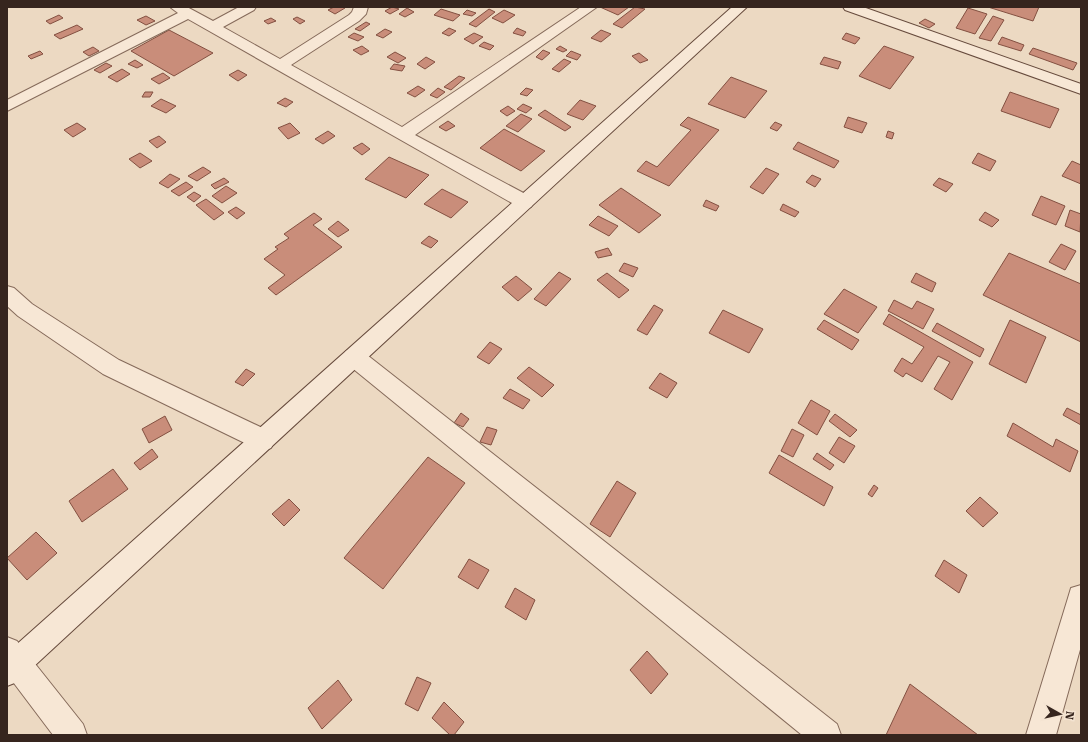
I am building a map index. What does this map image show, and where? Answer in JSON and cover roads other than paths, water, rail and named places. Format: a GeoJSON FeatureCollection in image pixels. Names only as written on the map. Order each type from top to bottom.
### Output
{"type":"FeatureCollection","features":[{"type":"Feature","properties":{"kind":"street"},"geometry":{"type":"LineString","coordinates":[[213,28],[249,7]]}},
{"type":"Feature","properties":{"kind":"street"},"geometry":{"type":"LineString","coordinates":[[280,65],[354,18],[359,14],[361,7]]}},
{"type":"Feature","properties":{"kind":"street"},"geometry":{"type":"LineString","coordinates":[[403,135],[590,7]]}},
{"type":"Feature","properties":{"kind":"street"},"geometry":{"type":"LineString","coordinates":[[72,735],[10,662],[263,440],[740,7]]}},
{"type":"Feature","properties":{"kind":"street"},"geometry":{"type":"LineString","coordinates":[[850,7],[1081,89]]}},
{"type":"Feature","properties":{"kind":"street"},"geometry":{"type":"LineString","coordinates":[[7,106],[182,10],[403,135],[526,202]]}},
{"type":"Feature","properties":{"kind":"street"},"geometry":{"type":"LineString","coordinates":[[7,294],[25,310],[111,367],[263,440]]}},
{"type":"Feature","properties":{"kind":"street"},"geometry":{"type":"LineString","coordinates":[[354,357],[826,735]]}},
{"type":"Feature","properties":{"kind":"street"},"geometry":{"type":"LineString","coordinates":[[1041,735],[1081,598]]}}]}
